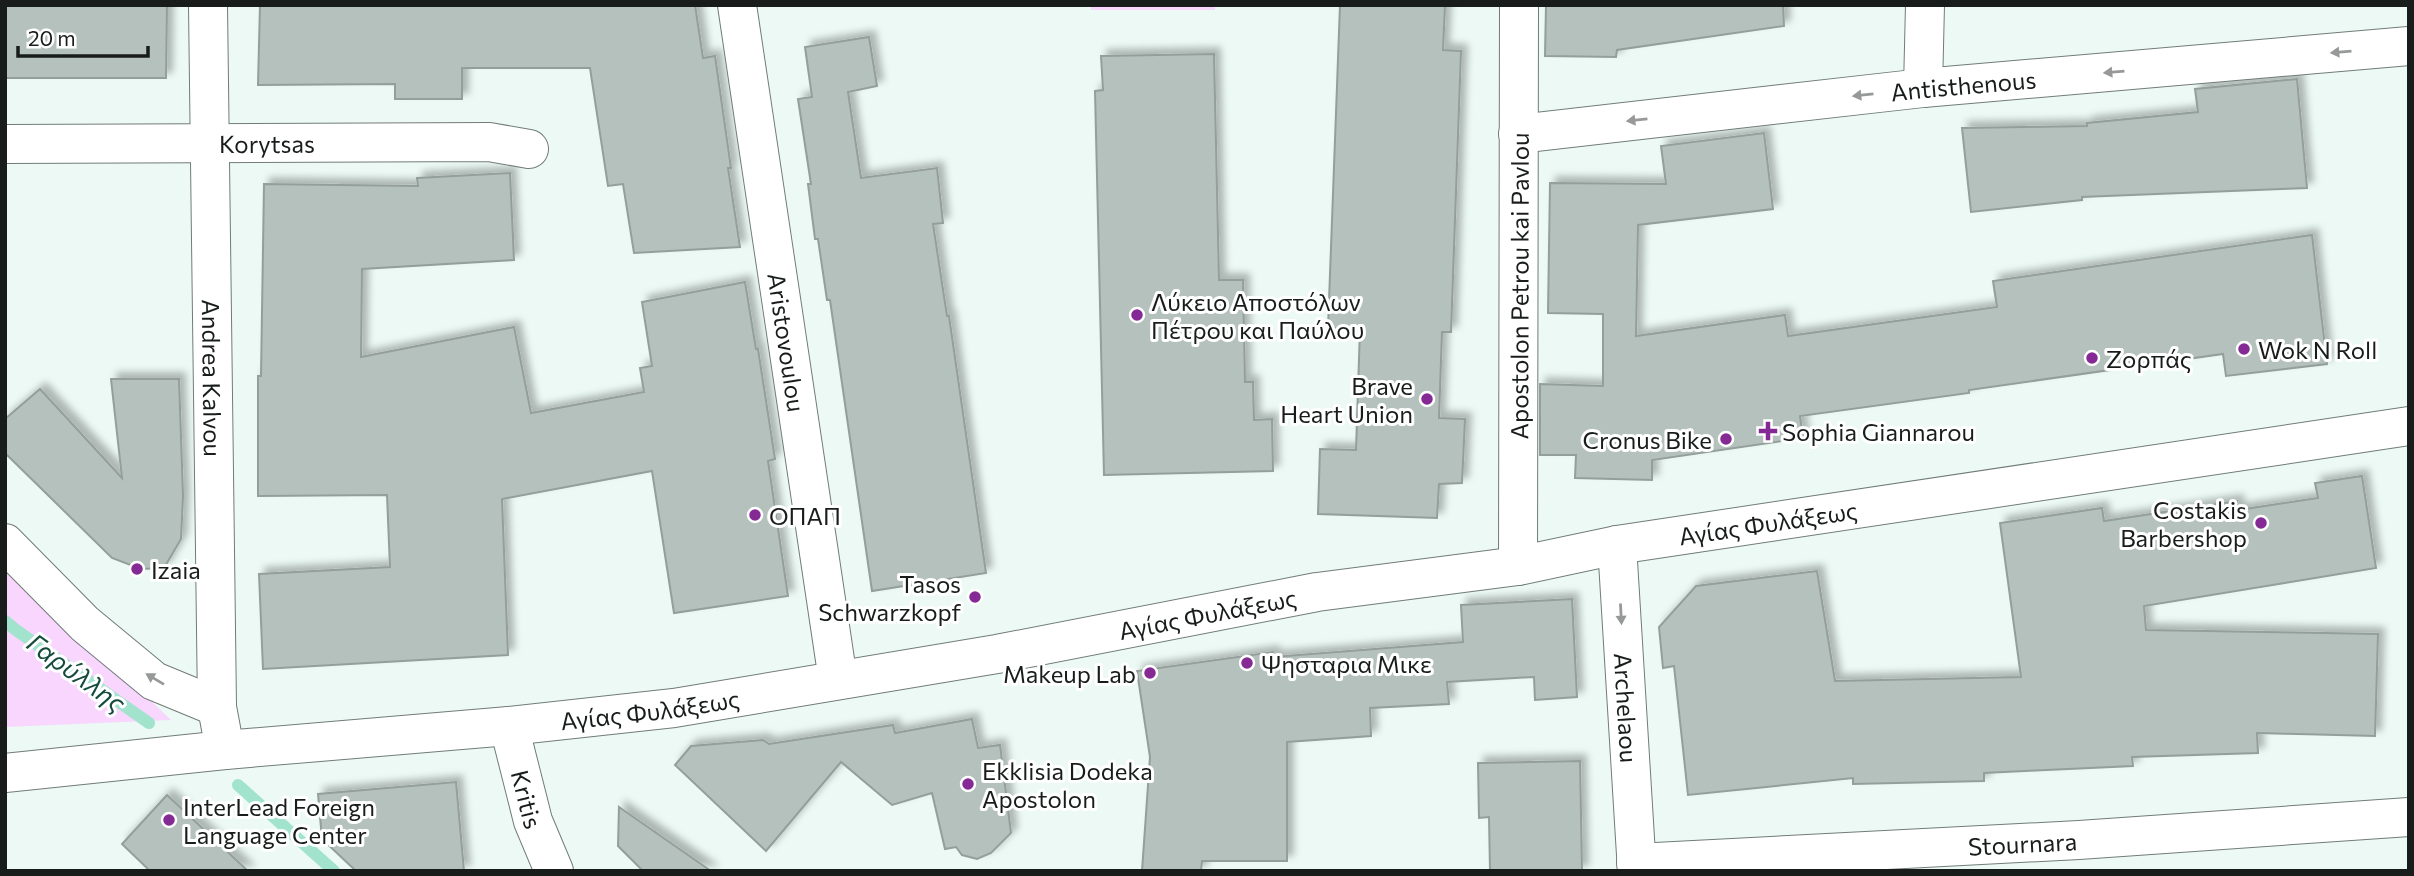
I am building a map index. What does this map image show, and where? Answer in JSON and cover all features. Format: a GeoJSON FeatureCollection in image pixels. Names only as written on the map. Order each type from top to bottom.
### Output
{"type":"FeatureCollection","features":[{"type":"Feature","properties":{"kind":"street","name":"Andrea Kalvou"},"geometry":{"type":"LineString","coordinates":[[208,5],[217,707],[225,750]]}},
{"type":"Feature","properties":{"kind":"street","name":"Aristovoulou"},"geometry":{"type":"LineString","coordinates":[[737,5],[838,680]]}},
{"type":"Feature","properties":{"kind":"street","name":"Apostolon Petrou kai Pavlou"},"geometry":{"type":"LineString","coordinates":[[1518,566],[1519,5]]}},
{"type":"Feature","properties":{"kind":"street"},"geometry":{"type":"LineString","coordinates":[[1923,88],[1924,5]]}},
{"type":"Feature","properties":{"kind":"street","name":"Antisthenous"},"geometry":{"type":"LineString","coordinates":[[1518,134],[1923,88],[2409,46]]}},
{"type":"Feature","properties":{"kind":"street","name":"Korytsas"},"geometry":{"type":"LineString","coordinates":[[5,144],[489,142],[529,149]]}},
{"type":"Feature","properties":{"kind":"street","name":"Αγίας Φυλάξεως"},"geometry":{"type":"LineString","coordinates":[[5,773],[674,708],[997,654],[1317,592],[1518,566],[1617,545],[2409,426]]}},
{"type":"Feature","properties":{"kind":"street"},"geometry":{"type":"LineString","coordinates":[[5,543],[85,624],[154,681],[217,707]]}},
{"type":"Feature","properties":{"kind":"street","name":"Archelaou"},"geometry":{"type":"LineString","coordinates":[[1617,545],[1637,867]]}},
{"type":"Feature","properties":{"kind":"street","name":"Kritis"},"geometry":{"type":"LineString","coordinates":[[509,726],[533,821],[554,871]]}},
{"type":"Feature","properties":{"kind":"street","name":"Stournara"},"geometry":{"type":"LineString","coordinates":[[1637,867],[2079,855],[2409,817]]}},
{"type":"Feature","properties":{"kind":"shaded area"},"geometry":{"type":"Polygon","coordinates":[[[1091,5],[1215,5],[1215,10],[1091,10],[1091,5]]]}},
{"type":"Feature","properties":{"kind":"shaded area"},"geometry":{"type":"Polygon","coordinates":[[[5,562],[171,720],[5,727],[5,562]]]}},
{"type":"Feature","properties":{"kind":"building"},"geometry":{"type":"Polygon","coordinates":[[[5,5],[167,5],[166,78],[5,78],[5,5]]]}},
{"type":"Feature","properties":{"kind":"building"},"geometry":{"type":"Polygon","coordinates":[[[260,5],[695,5],[703,58],[715,56],[740,247],[634,253],[623,184],[608,186],[590,68],[462,68],[462,99],[395,99],[395,84],[258,85],[260,5]]]}},
{"type":"Feature","properties":{"kind":"building"},"geometry":{"type":"Polygon","coordinates":[[[1340,5],[1445,5],[1443,50],[1461,51],[1451,332],[1442,332],[1439,418],[1465,419],[1462,483],[1439,484],[1437,518],[1318,514],[1320,449],[1356,450],[1360,329],[1328,328],[1340,5]]]}},
{"type":"Feature","properties":{"kind":"building"},"geometry":{"type":"Polygon","coordinates":[[[1546,5],[1783,5],[1784,26],[1617,50],[1616,57],[1545,56],[1546,5]]]}},
{"type":"Feature","properties":{"kind":"building"},"geometry":{"type":"Polygon","coordinates":[[[869,37],[877,86],[848,92],[861,178],[937,168],[943,223],[933,224],[986,573],[872,591],[830,300],[827,300],[818,239],[815,239],[808,184],[811,184],[798,99],[812,97],[805,47],[869,37]]]}},
{"type":"Feature","properties":{"kind":"building"},"geometry":{"type":"Polygon","coordinates":[[[1214,54],[1219,280],[1243,280],[1245,382],[1253,382],[1254,420],[1272,419],[1273,471],[1104,475],[1095,91],[1103,90],[1101,56],[1214,54]]]}},
{"type":"Feature","properties":{"kind":"building"},"geometry":{"type":"Polygon","coordinates":[[[2297,79],[2307,188],[2082,197],[2082,200],[1971,212],[1962,128],[2087,126],[2087,123],[2198,112],[2195,89],[2297,79]]]}},
{"type":"Feature","properties":{"kind":"building"},"geometry":{"type":"Polygon","coordinates":[[[1764,133],[1773,209],[1638,225],[1636,336],[1785,315],[1788,336],[1997,307],[1993,281],[2312,235],[2327,364],[2226,376],[2223,354],[1969,390],[1969,393],[1800,416],[1803,438],[1652,460],[1652,480],[1575,478],[1576,455],[1540,455],[1540,384],[1603,386],[1603,314],[1548,313],[1550,183],[1666,184],[1661,146],[1764,133]]]}},
{"type":"Feature","properties":{"kind":"building"},"geometry":{"type":"Polygon","coordinates":[[[510,173],[514,260],[362,269],[361,357],[514,327],[531,413],[644,392],[640,368],[652,366],[642,302],[745,282],[775,459],[768,461],[788,596],[674,613],[652,471],[502,499],[508,655],[263,669],[259,574],[390,567],[387,495],[258,496],[258,376],[261,376],[264,184],[418,186],[417,178],[510,173]]]}},
{"type":"Feature","properties":{"kind":"building"},"geometry":{"type":"Polygon","coordinates":[[[111,379],[179,379],[183,496],[181,539],[164,568],[141,569],[112,558],[5,453],[5,419],[40,389],[122,478],[111,379]]]}},
{"type":"Feature","properties":{"kind":"building"},"geometry":{"type":"Polygon","coordinates":[[[2362,476],[2376,568],[2144,606],[2146,630],[2378,634],[2375,736],[2257,733],[2258,753],[2132,757],[2133,766],[1984,773],[1984,781],[1853,784],[1853,778],[1688,795],[1674,666],[1663,668],[1659,627],[1696,586],[1817,571],[1835,681],[2021,677],[2000,523],[2102,508],[2104,521],[2237,501],[2238,510],[2318,498],[2315,483],[2362,476]]]}},
{"type":"Feature","properties":{"kind":"building"},"geometry":{"type":"Polygon","coordinates":[[[1572,599],[1577,697],[1535,700],[1534,677],[1447,682],[1449,704],[1370,708],[1371,736],[1287,742],[1287,861],[1202,861],[1201,871],[1142,871],[1150,757],[1137,671],[1273,652],[1274,657],[1463,642],[1461,605],[1572,599]]]}},
{"type":"Feature","properties":{"kind":"building"},"geometry":{"type":"Polygon","coordinates":[[[972,719],[978,748],[1000,745],[1011,833],[991,853],[977,859],[962,855],[956,847],[945,849],[932,793],[892,805],[841,762],[766,851],[675,765],[691,746],[763,740],[769,744],[893,725],[895,733],[972,719]]]}},
{"type":"Feature","properties":{"kind":"building"},"geometry":{"type":"Polygon","coordinates":[[[1580,761],[1582,871],[1490,871],[1489,817],[1479,818],[1478,763],[1580,761]]]}},
{"type":"Feature","properties":{"kind":"building"},"geometry":{"type":"Polygon","coordinates":[[[456,782],[464,871],[356,871],[322,839],[318,794],[456,782]]]}},
{"type":"Feature","properties":{"kind":"building","name":"InterLead Foreign Language Center"},"geometry":{"type":"Polygon","coordinates":[[[167,795],[248,871],[150,871],[122,844],[167,795]]]}},
{"type":"Feature","properties":{"kind":"building"},"geometry":{"type":"Polygon","coordinates":[[[619,807],[711,871],[643,871],[618,846],[619,807]]]}},
{"type":"Feature","properties":{"kind":"waterway","name":"Γαρύλλης"},"geometry":{"type":"LineString","coordinates":[[5,621],[149,723]]}},
{"type":"Feature","properties":{"kind":"waterway","name":"Γαρύλλης"},"geometry":{"type":"LineString","coordinates":[[238,785],[334,871]]}},
{"type":"Feature","properties":{"kind":"place","name":"Λύκειο Αποστόλων Πέτρου και Παύλου"},"geometry":{"type":"Point","coordinates":[1137,315]}},
{"type":"Feature","properties":{"kind":"place","name":"Wok N Roll"},"geometry":{"type":"Point","coordinates":[2244,349]}},
{"type":"Feature","properties":{"kind":"place","name":"Ζορπάς"},"geometry":{"type":"Point","coordinates":[2092,358]}},
{"type":"Feature","properties":{"kind":"place","name":"Brave Heart Union"},"geometry":{"type":"Point","coordinates":[1427,399]}},
{"type":"Feature","properties":{"kind":"place","name":"Sophia Giannarou"},"geometry":{"type":"Point","coordinates":[1768,431]}},
{"type":"Feature","properties":{"kind":"place","name":"Cronus Bike"},"geometry":{"type":"Point","coordinates":[1726,439]}},
{"type":"Feature","properties":{"kind":"place","name":"ΟΠΑΠ"},"geometry":{"type":"Point","coordinates":[755,515]}},
{"type":"Feature","properties":{"kind":"place","name":"Costakis Barbershop"},"geometry":{"type":"Point","coordinates":[2261,523]}},
{"type":"Feature","properties":{"kind":"place","name":"Izaia"},"geometry":{"type":"Point","coordinates":[137,569]}},
{"type":"Feature","properties":{"kind":"place","name":"Tasos Schwarzkopf"},"geometry":{"type":"Point","coordinates":[975,597]}},
{"type":"Feature","properties":{"kind":"place","name":"Ψησταρια Μικε"},"geometry":{"type":"Point","coordinates":[1247,663]}},
{"type":"Feature","properties":{"kind":"place","name":"Makeup Lab"},"geometry":{"type":"Point","coordinates":[1150,673]}},
{"type":"Feature","properties":{"kind":"place","name":"Ekklisia Dodeka Apostolon"},"geometry":{"type":"Point","coordinates":[968,784]}},
{"type":"Feature","properties":{"kind":"place","name":"InterLead Foreign Language Center"},"geometry":{"type":"Point","coordinates":[169,820]}}]}
